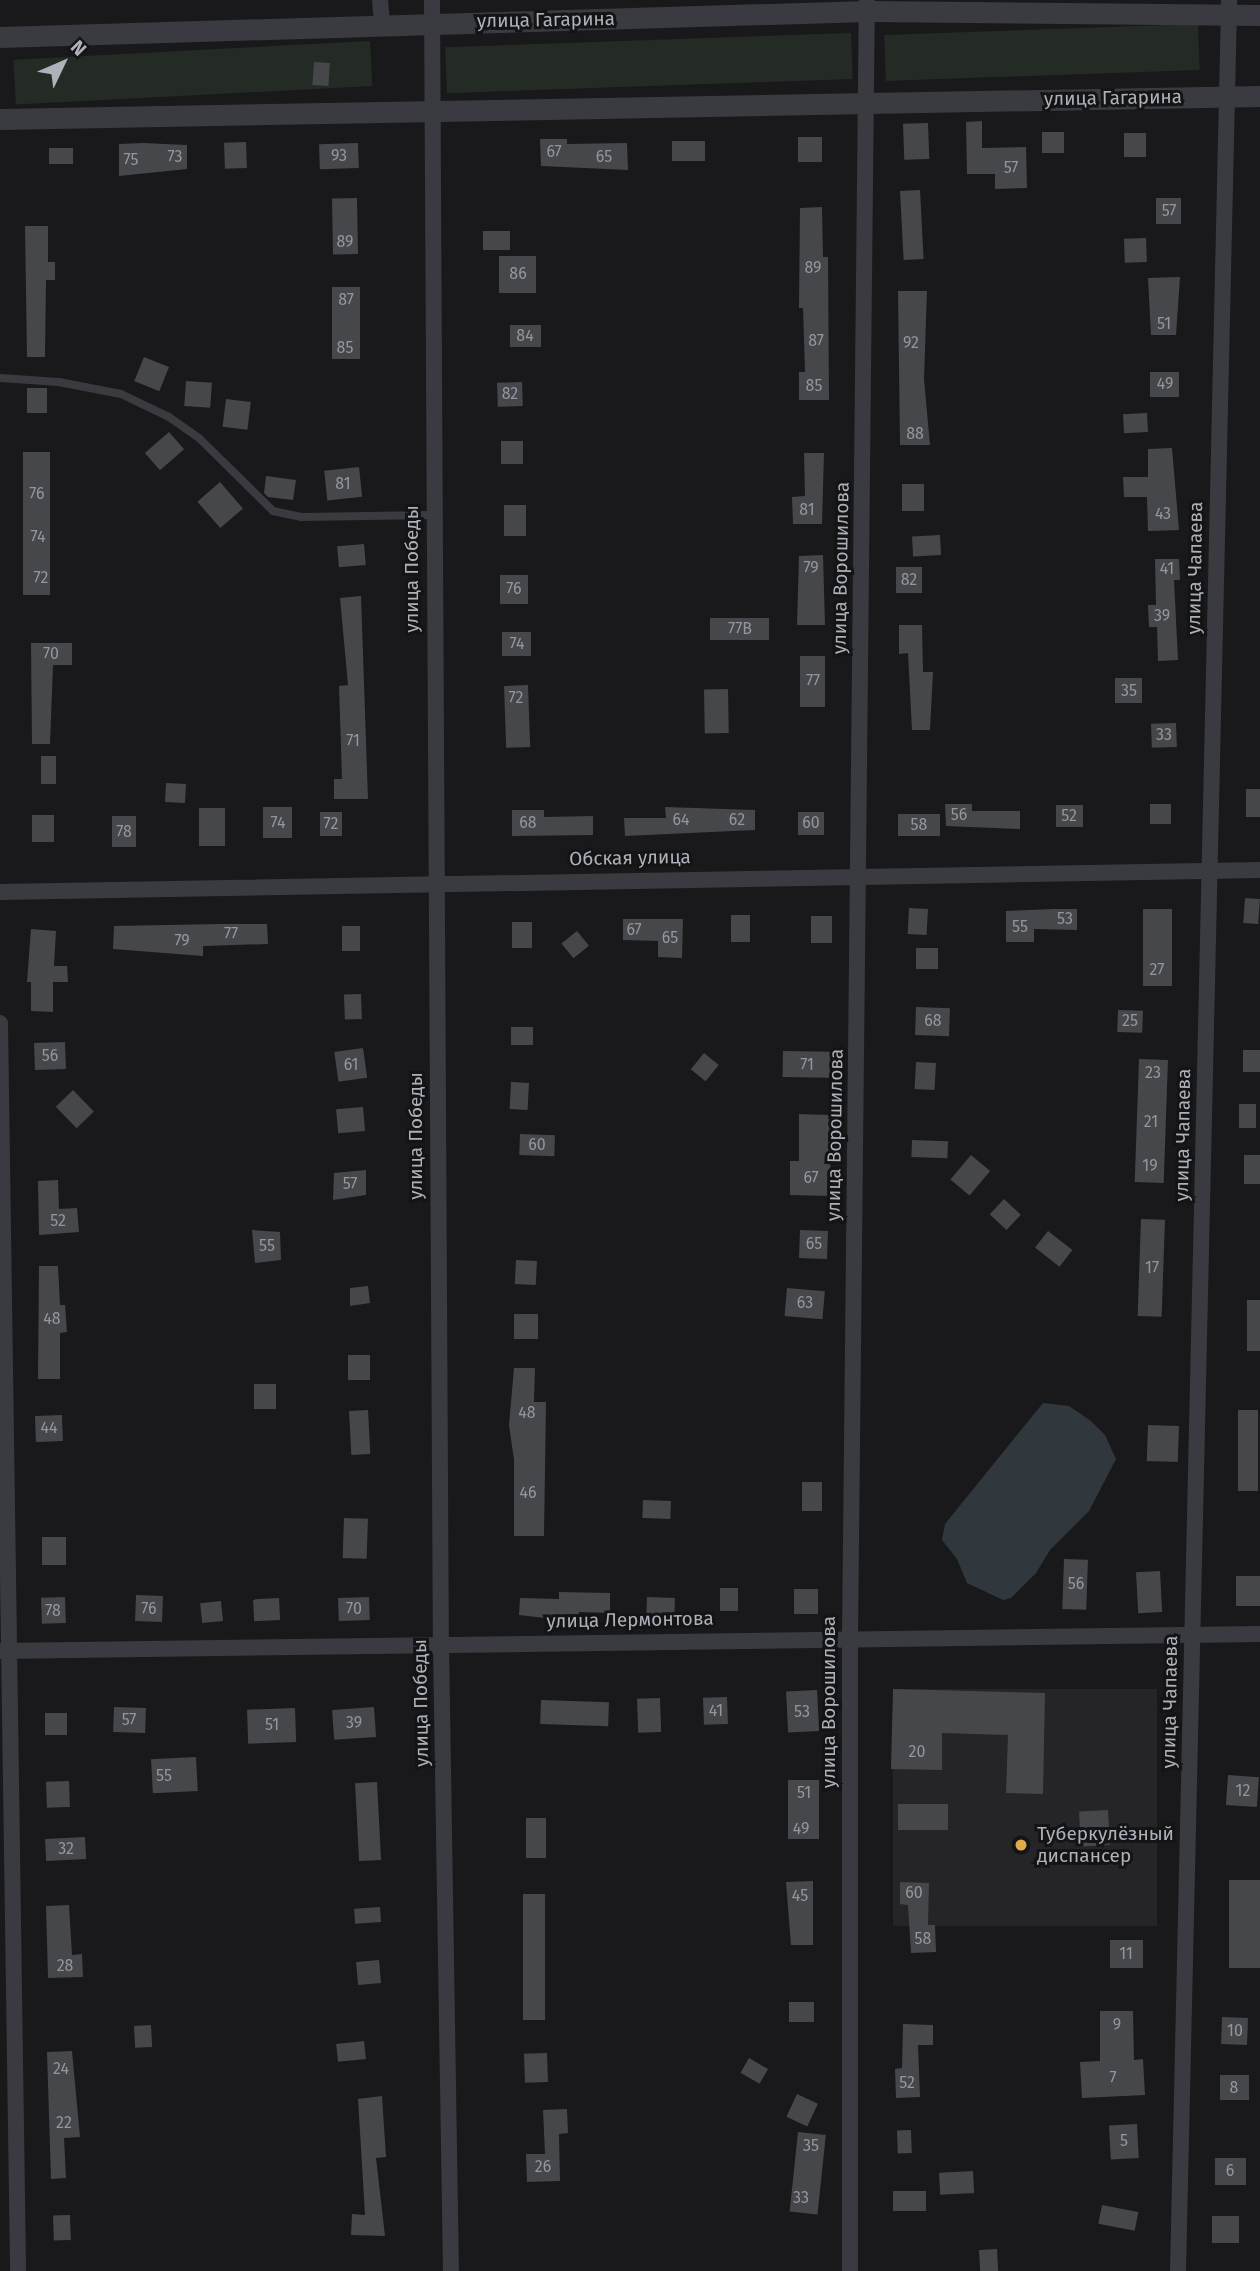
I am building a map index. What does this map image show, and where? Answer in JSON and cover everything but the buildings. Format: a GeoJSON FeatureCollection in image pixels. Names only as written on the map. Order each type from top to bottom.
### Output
{"type":"FeatureCollection","features":[{"type":"Feature","properties":{"kind":"street"},"geometry":{"type":"LineString","coordinates":[[380,0],[382,24]]}},
{"type":"Feature","properties":{"kind":"street","name":"улица Победы"},"geometry":{"type":"LineString","coordinates":[[432,0],[429,22],[432,515],[441,1644],[450,2271]]}},
{"type":"Feature","properties":{"kind":"street","name":"улица Гагарина"},"geometry":{"type":"LineString","coordinates":[[0,37],[867,6],[1229,7],[1260,15]]}},
{"type":"Feature","properties":{"kind":"street","name":"улица Ворошилова"},"geometry":{"type":"LineString","coordinates":[[850,2271],[850,1638],[867,6]]}},
{"type":"Feature","properties":{"kind":"street","name":"улица Чапаева"},"geometry":{"type":"LineString","coordinates":[[1178,2271],[1229,7]]}},
{"type":"Feature","properties":{"kind":"street","name":"улица Гагарина"},"geometry":{"type":"LineString","coordinates":[[0,118],[1260,96]]}},
{"type":"Feature","properties":{"kind":"street","name":"Обская улица"},"geometry":{"type":"LineString","coordinates":[[0,892],[1260,870]]}},
{"type":"Feature","properties":{"kind":"street"},"geometry":{"type":"LineString","coordinates":[[0,1023],[4,1651],[18,2271]]}},
{"type":"Feature","properties":{"kind":"street","name":"улица Лермонтова"},"geometry":{"type":"LineString","coordinates":[[4,1651],[1260,1634]]}},
{"type":"Feature","properties":{"kind":"lane"},"geometry":{"type":"LineString","coordinates":[[0,378],[59,382],[121,394],[169,417],[199,438],[273,511],[301,517],[432,515]]}},
{"type":"Feature","properties":{"kind":"shaded area"},"geometry":{"type":"Polygon","coordinates":[[[1198,24],[1200,70],[886,81],[884,35],[1198,24]]]}},
{"type":"Feature","properties":{"kind":"shaded area"},"geometry":{"type":"Polygon","coordinates":[[[851,33],[853,79],[447,93],[445,47],[851,33]]]}},
{"type":"Feature","properties":{"kind":"shaded area"},"geometry":{"type":"Polygon","coordinates":[[[370,41],[372,86],[16,105],[13,60],[370,41]]]}},
{"type":"Feature","properties":{"kind":"shaded area"},"geometry":{"type":"Polygon","coordinates":[[[1043,1403],[1069,1406],[1091,1421],[1105,1435],[1116,1459],[1089,1511],[1050,1550],[1036,1573],[1011,1598],[1003,1600],[967,1583],[957,1559],[942,1540],[945,1524],[1043,1403]]]}},
{"type":"Feature","properties":{"kind":"shaded area","name":"Туберкулёзный диспансер"},"geometry":{"type":"Polygon","coordinates":[[[893,1689],[1157,1689],[1157,1926],[893,1926],[893,1689]]]}},
{"type":"Feature","properties":{"kind":"place","name":"Туберкулёзный диспансер"},"geometry":{"type":"Point","coordinates":[1021,1845]}}]}
